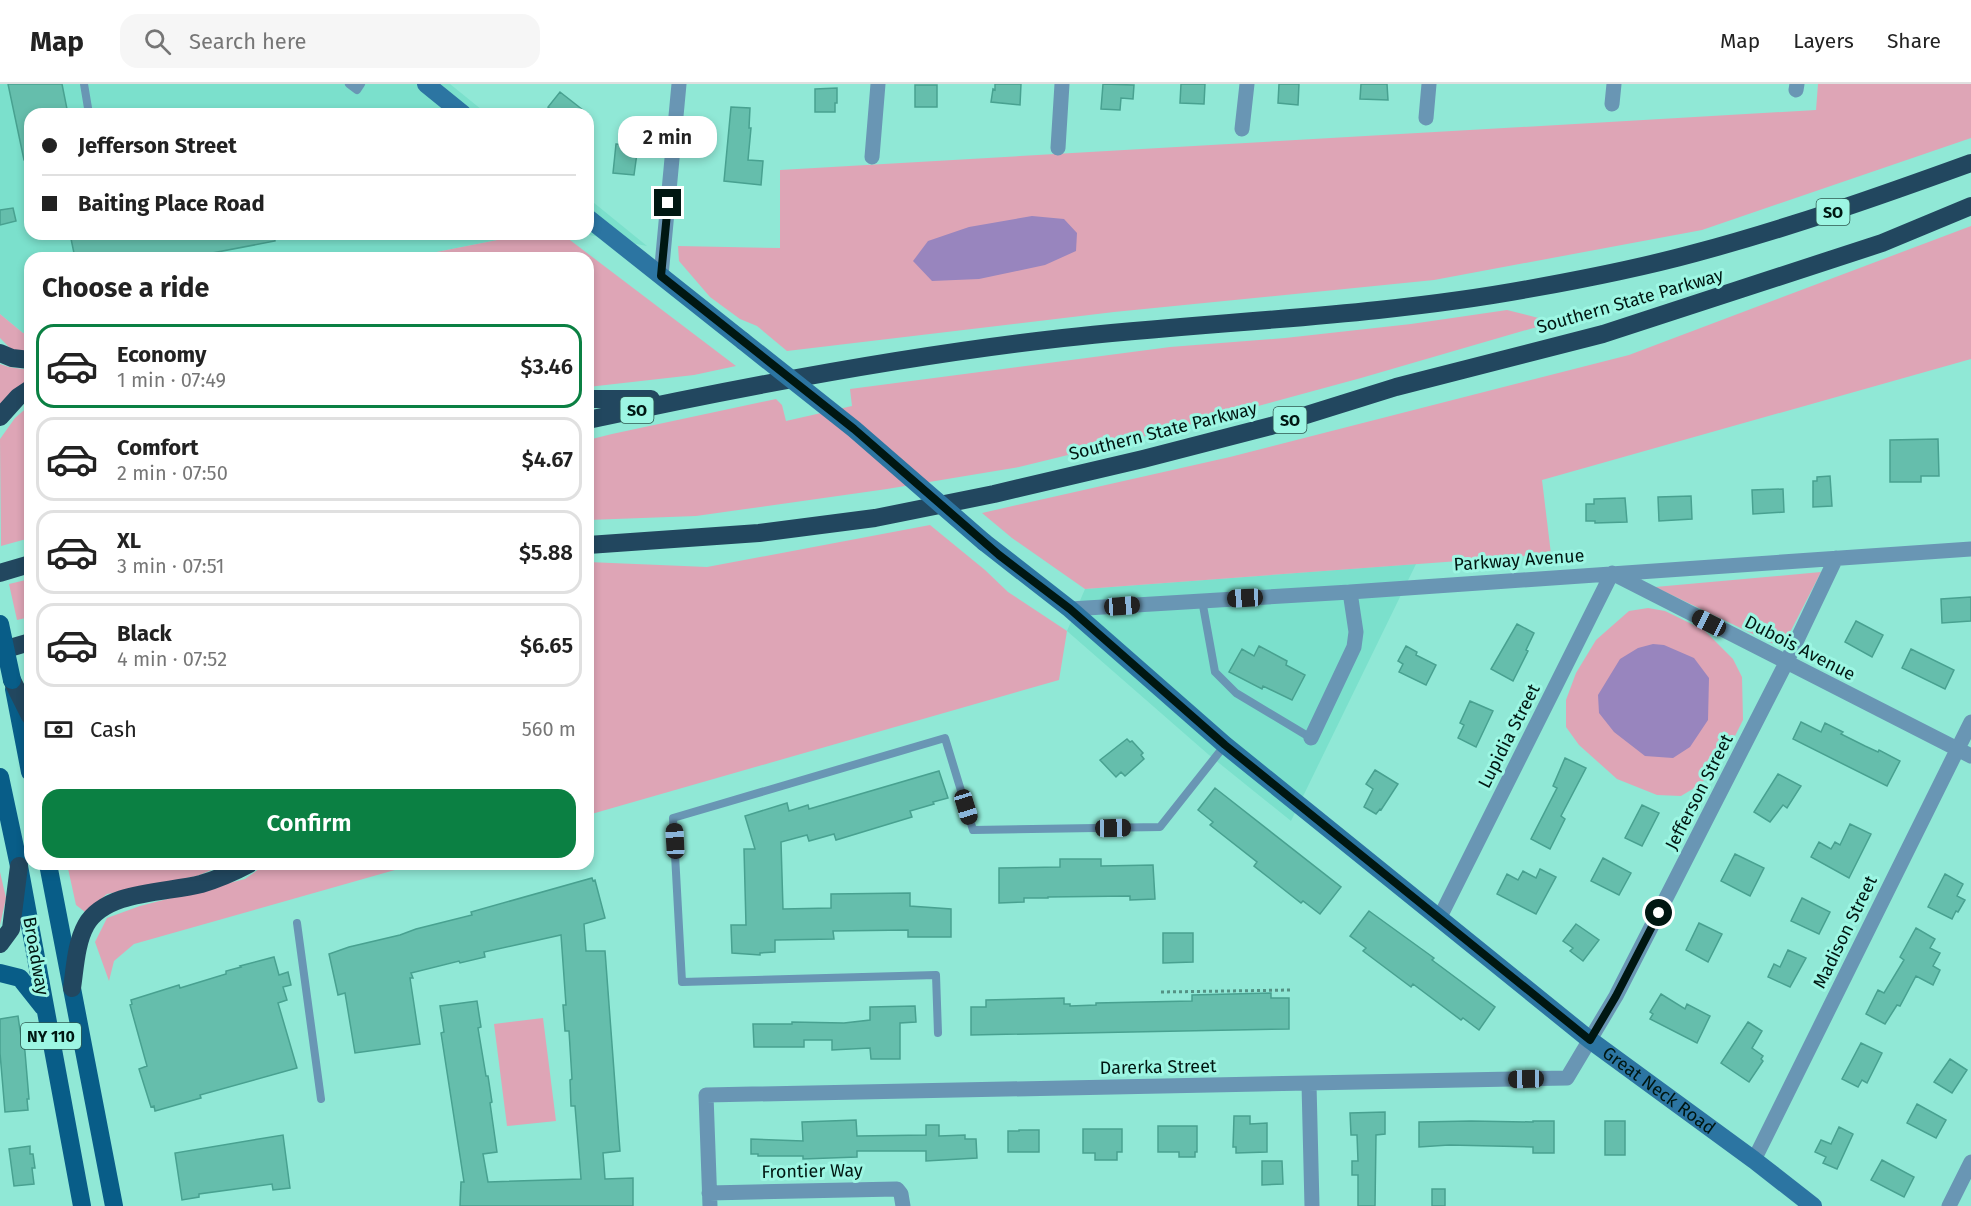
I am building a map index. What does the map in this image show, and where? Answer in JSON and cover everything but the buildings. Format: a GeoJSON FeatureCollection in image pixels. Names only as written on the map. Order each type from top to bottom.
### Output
{"type":"FeatureCollection","features":[{"type":"Feature","properties":{"kind":"highway","name":"Southern State Parkway"},"geometry":{"type":"LineString","coordinates":[[594,419],[857,367],[1001,346],[1184,326],[1391,308],[1525,290],[1618,271],[1743,240],[1847,207],[1971,163]]}},
{"type":"Feature","properties":{"kind":"highway","name":"Southern State Parkway"},"geometry":{"type":"LineString","coordinates":[[594,545],[759,532],[876,518],[994,494],[1143,459],[1271,426],[1396,387],[1603,334],[1882,243],[1971,206]]}},
{"type":"Feature","properties":{"kind":"highway"},"geometry":{"type":"LineString","coordinates":[[0,353],[24,359]]}},
{"type":"Feature","properties":{"kind":"highway"},"geometry":{"type":"LineString","coordinates":[[0,417],[24,393]]}},
{"type":"Feature","properties":{"kind":"highway"},"geometry":{"type":"LineString","coordinates":[[594,399],[686,399]]}},
{"type":"Feature","properties":{"kind":"highway"},"geometry":{"type":"LineString","coordinates":[[0,573],[24,566]]}},
{"type":"Feature","properties":{"kind":"highway"},"geometry":{"type":"LineString","coordinates":[[0,651],[24,644]]}},
{"type":"Feature","properties":{"kind":"highway"},"geometry":{"type":"LineString","coordinates":[[12,680],[24,704]]}},
{"type":"Feature","properties":{"kind":"highway"},"geometry":{"type":"LineString","coordinates":[[0,944],[5,932],[19,866]]}},
{"type":"Feature","properties":{"kind":"highway"},"geometry":{"type":"LineString","coordinates":[[72,988],[79,946],[86,925],[100,909],[124,898],[201,884],[238,870]]}},
{"type":"Feature","properties":{"kind":"main road"},"geometry":{"type":"LineString","coordinates":[[426,84],[456,108]]}},
{"type":"Feature","properties":{"kind":"main road","name":"Great Neck Road"},"geometry":{"type":"LineString","coordinates":[[594,223],[854,429],[999,555],[1070,609],[1225,745],[1590,1040],[1813,1206]]}},
{"type":"Feature","properties":{"kind":"main road"},"geometry":{"type":"LineString","coordinates":[[0,624],[24,741]]}},
{"type":"Feature","properties":{"kind":"main road","name":"Broadway"},"geometry":{"type":"LineString","coordinates":[[0,777],[19,866],[82,1206]]}},
{"type":"Feature","properties":{"kind":"main road","name":"Broadway"},"geometry":{"type":"LineString","coordinates":[[49,870],[114,1206]]}},
{"type":"Feature","properties":{"kind":"main road"},"geometry":{"type":"LineString","coordinates":[[0,973],[20,978],[46,1010]]}},
{"type":"Feature","properties":{"kind":"street"},"geometry":{"type":"LineString","coordinates":[[661,276],[679,84]]}},
{"type":"Feature","properties":{"kind":"street"},"geometry":{"type":"LineString","coordinates":[[872,157],[878,84]]}},
{"type":"Feature","properties":{"kind":"street"},"geometry":{"type":"LineString","coordinates":[[1058,147],[1062,84]]}},
{"type":"Feature","properties":{"kind":"street"},"geometry":{"type":"LineString","coordinates":[[1242,129],[1247,84]]}},
{"type":"Feature","properties":{"kind":"street"},"geometry":{"type":"LineString","coordinates":[[1426,118],[1429,84]]}},
{"type":"Feature","properties":{"kind":"street"},"geometry":{"type":"LineString","coordinates":[[1612,104],[1614,84]]}},
{"type":"Feature","properties":{"kind":"street","name":"Parkway Avenue"},"geometry":{"type":"LineString","coordinates":[[1070,609],[1971,549]]}},
{"type":"Feature","properties":{"kind":"street","name":"Jefferson Street"},"geometry":{"type":"LineString","coordinates":[[1590,1040],[1616,996],[1786,663],[1836,558]]}},
{"type":"Feature","properties":{"kind":"street","name":"Dubois Avenue"},"geometry":{"type":"LineString","coordinates":[[1612,573],[1964,753]]}},
{"type":"Feature","properties":{"kind":"street","name":"Lupidia Street"},"geometry":{"type":"LineString","coordinates":[[1440,917],[1612,573]]}},
{"type":"Feature","properties":{"kind":"street"},"geometry":{"type":"LineString","coordinates":[[1311,738],[1353,647],[1356,632],[1350,592]]}},
{"type":"Feature","properties":{"kind":"street","name":"Madison Street"},"geometry":{"type":"LineString","coordinates":[[1754,1160],[1964,753],[1971,722]]}},
{"type":"Feature","properties":{"kind":"street","name":"Darerka Street"},"geometry":{"type":"LineString","coordinates":[[706,1095],[1567,1078],[1590,1040]]}},
{"type":"Feature","properties":{"kind":"street"},"geometry":{"type":"LineString","coordinates":[[1309,1084],[1312,1206]]}},
{"type":"Feature","properties":{"kind":"street","name":"Frontier Way"},"geometry":{"type":"LineString","coordinates":[[706,1095],[709,1199],[897,1189],[901,1194],[903,1206]]}},
{"type":"Feature","properties":{"kind":"street"},"geometry":{"type":"LineString","coordinates":[[1949,1206],[1971,1162]]}},
{"type":"Feature","properties":{"kind":"lane"},"geometry":{"type":"LineString","coordinates":[[84,84],[88,108]]}},
{"type":"Feature","properties":{"kind":"lane"},"geometry":{"type":"LineString","coordinates":[[349,84],[357,90],[361,84]]}},
{"type":"Feature","properties":{"kind":"lane"},"geometry":{"type":"LineString","coordinates":[[1202,600],[1215,672],[1236,693],[1311,738]]}},
{"type":"Feature","properties":{"kind":"lane"},"geometry":{"type":"LineString","coordinates":[[938,1033],[936,975],[682,982],[673,818],[945,738],[973,830],[1160,827],[1225,745]]}},
{"type":"Feature","properties":{"kind":"lane"},"geometry":{"type":"LineString","coordinates":[[297,923],[321,1099]]}},
{"type":"Feature","properties":{"kind":"lane"},"geometry":{"type":"LineString","coordinates":[[1787,1186],[1797,1206]]}},
{"type":"Feature","properties":{"kind":"path"},"geometry":{"type":"LineString","coordinates":[[1161,992],[1292,990]]}},
{"type":"Feature","properties":{"kind":"shaded area"},"geometry":{"type":"Polygon","coordinates":[[[0,84],[450,84],[480,108],[24,108],[24,240],[498,240],[436,252],[24,252],[24,333],[0,314],[0,84]]]}},
{"type":"Feature","properties":{"kind":"shaded area"},"geometry":{"type":"Polygon","coordinates":[[[1818,84],[1971,84],[1971,138],[1702,230],[1434,280],[1114,312],[787,351],[757,326],[740,319],[710,297],[679,261],[678,246],[780,248],[780,170],[1816,110],[1818,84]]]}},
{"type":"Feature","properties":{"kind":"shaded area"},"geometry":{"type":"Polygon","coordinates":[[[594,203],[647,246],[594,236],[594,203]]]}},
{"type":"Feature","properties":{"kind":"shaded area"},"geometry":{"type":"Polygon","coordinates":[[[1032,216],[1064,219],[1077,233],[1076,251],[1045,265],[979,279],[932,281],[913,261],[928,241],[969,227],[1032,216]]]}},
{"type":"Feature","properties":{"kind":"shaded area"},"geometry":{"type":"Polygon","coordinates":[[[1971,226],[1971,359],[1542,480],[1551,554],[1085,589],[1012,538],[982,513],[1230,457],[1629,355],[1971,226]]]}},
{"type":"Feature","properties":{"kind":"shaded area"},"geometry":{"type":"Polygon","coordinates":[[[498,240],[570,240],[586,252],[436,252],[498,240]]]}},
{"type":"Feature","properties":{"kind":"shaded area"},"geometry":{"type":"Polygon","coordinates":[[[594,258],[736,366],[694,375],[594,386],[594,258]]]}},
{"type":"Feature","properties":{"kind":"shaded area"},"geometry":{"type":"Polygon","coordinates":[[[1507,310],[1554,322],[1166,431],[1019,467],[887,489],[696,516],[594,520],[594,438],[612,434],[776,399],[782,405],[786,421],[852,406],[850,389],[1170,347],[1285,338],[1411,324],[1507,310]]]}},
{"type":"Feature","properties":{"kind":"shaded area"},"geometry":{"type":"Polygon","coordinates":[[[0,314],[24,333],[24,352],[11,349],[0,338],[0,314]]]}},
{"type":"Feature","properties":{"kind":"shaded area"},"geometry":{"type":"Polygon","coordinates":[[[0,364],[24,369],[24,387],[0,408],[0,364]]]}},
{"type":"Feature","properties":{"kind":"shaded area"},"geometry":{"type":"Polygon","coordinates":[[[24,410],[24,540],[1,546],[0,439],[15,418],[24,410]]]}},
{"type":"Feature","properties":{"kind":"shaded area"},"geometry":{"type":"Polygon","coordinates":[[[930,525],[1008,592],[1067,631],[1059,680],[594,813],[594,562],[707,567],[930,525]]]}},
{"type":"Feature","properties":{"kind":"shaded area"},"geometry":{"type":"Polygon","coordinates":[[[1416,564],[1291,821],[1209,755],[1067,631],[1085,589],[1416,564]]]}},
{"type":"Feature","properties":{"kind":"shaded area"},"geometry":{"type":"Polygon","coordinates":[[[1821,572],[1782,648],[1655,587],[1821,572]]]}},
{"type":"Feature","properties":{"kind":"shaded area"},"geometry":{"type":"Polygon","coordinates":[[[24,580],[24,618],[17,620],[9,584],[24,580]]]}},
{"type":"Feature","properties":{"kind":"shaded area"},"geometry":{"type":"Polygon","coordinates":[[[1648,608],[1665,611],[1704,630],[1733,659],[1742,677],[1743,720],[1733,740],[1701,784],[1681,796],[1657,795],[1617,779],[1579,745],[1566,727],[1566,700],[1576,673],[1596,640],[1629,611],[1648,608]]]}},
{"type":"Feature","properties":{"kind":"shaded area"},"geometry":{"type":"Polygon","coordinates":[[[1653,644],[1664,645],[1694,658],[1709,678],[1708,720],[1690,747],[1673,758],[1645,756],[1614,732],[1599,713],[1598,695],[1620,659],[1638,648],[1653,644]]]}},
{"type":"Feature","properties":{"kind":"shaded area"},"geometry":{"type":"Polygon","coordinates":[[[68,870],[212,870],[197,876],[107,894],[85,912],[76,905],[68,870]]]}},
{"type":"Feature","properties":{"kind":"shaded area"},"geometry":{"type":"Polygon","coordinates":[[[258,870],[395,870],[134,944],[114,961],[109,981],[95,942],[107,918],[140,906],[245,879],[258,870]]]}},
{"type":"Feature","properties":{"kind":"shaded area"},"geometry":{"type":"Polygon","coordinates":[[[0,872],[6,898],[0,925],[0,872]]]}},
{"type":"Feature","properties":{"kind":"shaded area"},"geometry":{"type":"Polygon","coordinates":[[[543,1018],[556,1121],[507,1126],[494,1024],[543,1018]]]}},
{"type":"Feature","properties":{"kind":"route"},"geometry":{"type":"LineString","coordinates":[[668,203],[661,276],[854,429],[999,555],[1070,609],[1225,745],[1590,1040],[1616,996],[1659,913]]}}]}
